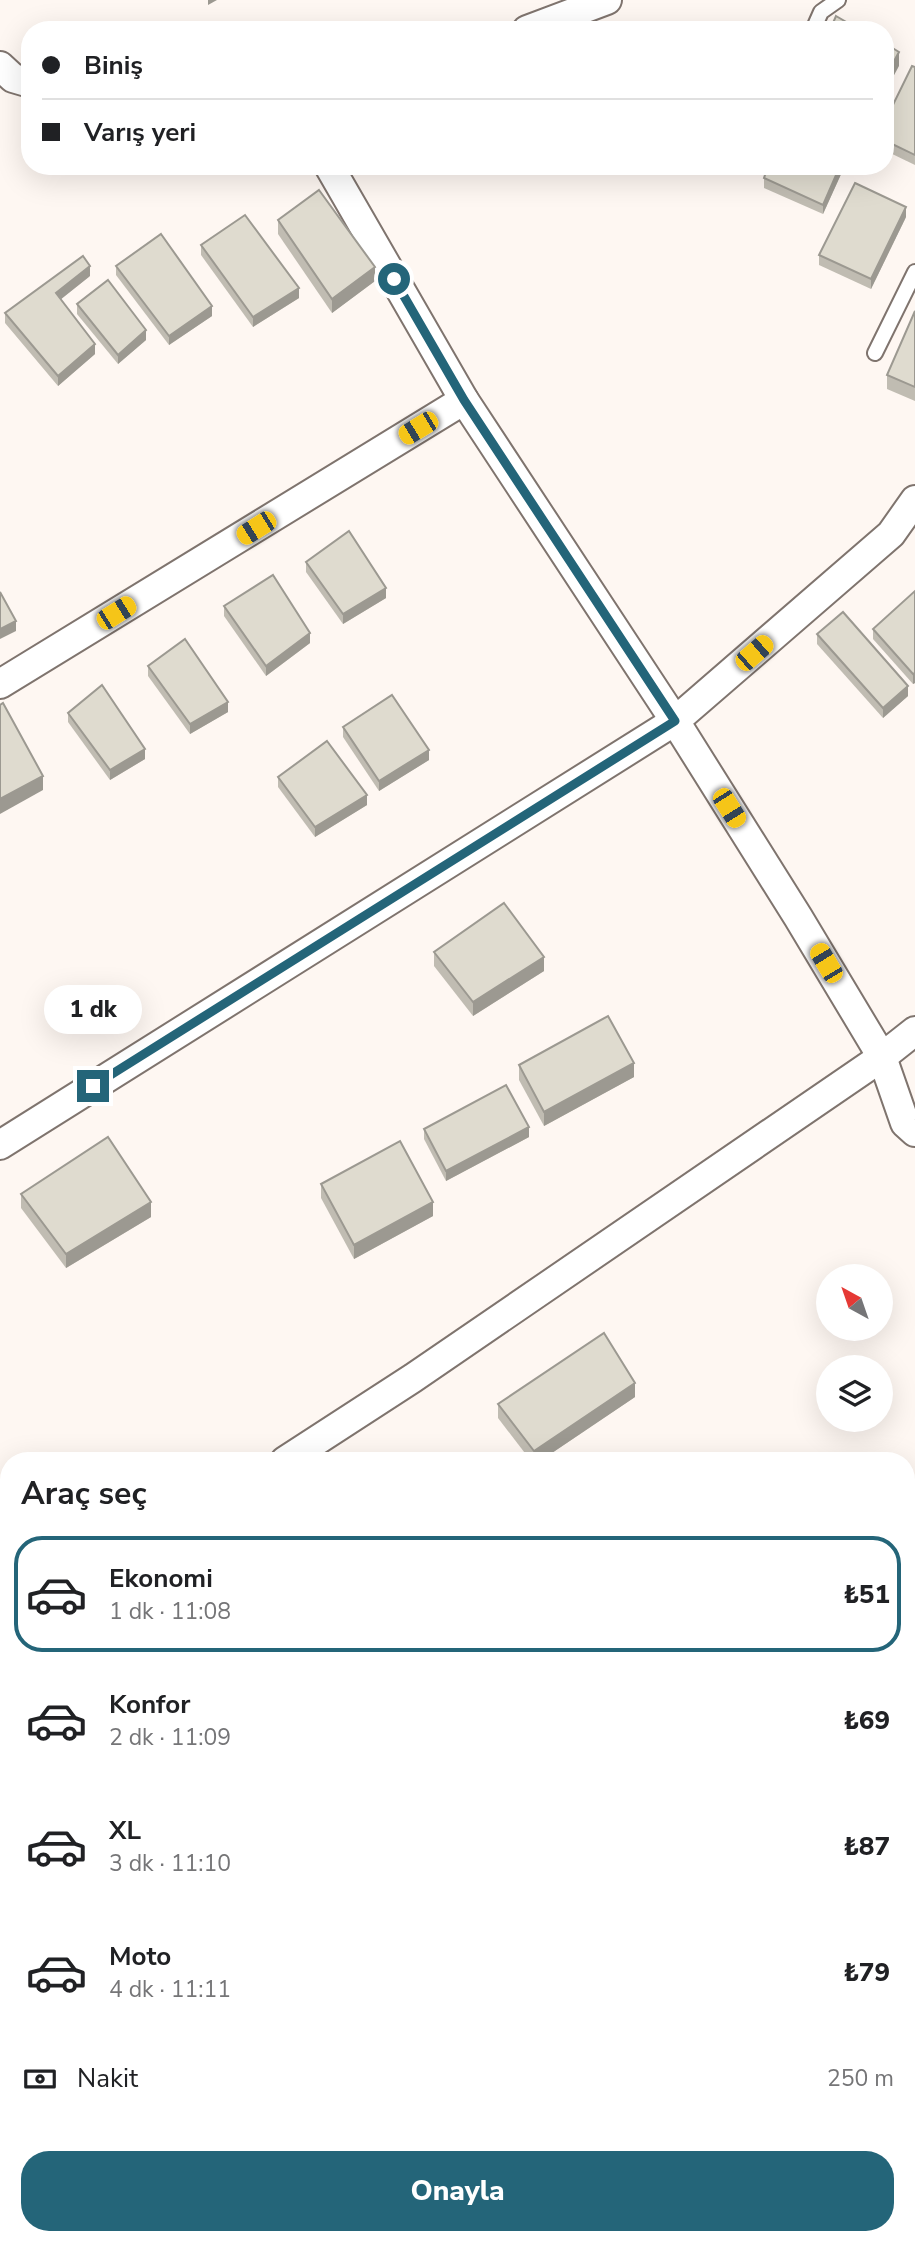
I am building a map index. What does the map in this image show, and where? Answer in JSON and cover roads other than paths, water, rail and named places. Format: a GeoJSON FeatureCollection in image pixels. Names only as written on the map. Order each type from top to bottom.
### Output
{"type":"FeatureCollection","features":[{"type":"Feature","properties":{"kind":"street"},"geometry":{"type":"LineString","coordinates":[[551,21],[607,0]]}},
{"type":"Feature","properties":{"kind":"street"},"geometry":{"type":"LineString","coordinates":[[0,66],[13,78],[21,80]]}},
{"type":"Feature","properties":{"kind":"street"},"geometry":{"type":"LineString","coordinates":[[334,175],[464,400],[675,721],[883,1057],[905,1123],[915,1132]]}},
{"type":"Feature","properties":{"kind":"street"},"geometry":{"type":"LineString","coordinates":[[0,684],[464,400]]}},
{"type":"Feature","properties":{"kind":"street"},"geometry":{"type":"LineString","coordinates":[[0,1145],[675,721],[891,534],[915,500]]}},
{"type":"Feature","properties":{"kind":"street"},"geometry":{"type":"LineString","coordinates":[[299,1452],[413,1378],[883,1057],[915,1031]]}},
{"type":"Feature","properties":{"kind":"lane"},"geometry":{"type":"LineString","coordinates":[[817,21],[821,12],[838,0]]}},
{"type":"Feature","properties":{"kind":"lane"},"geometry":{"type":"LineString","coordinates":[[875,354],[915,272]]}}]}
